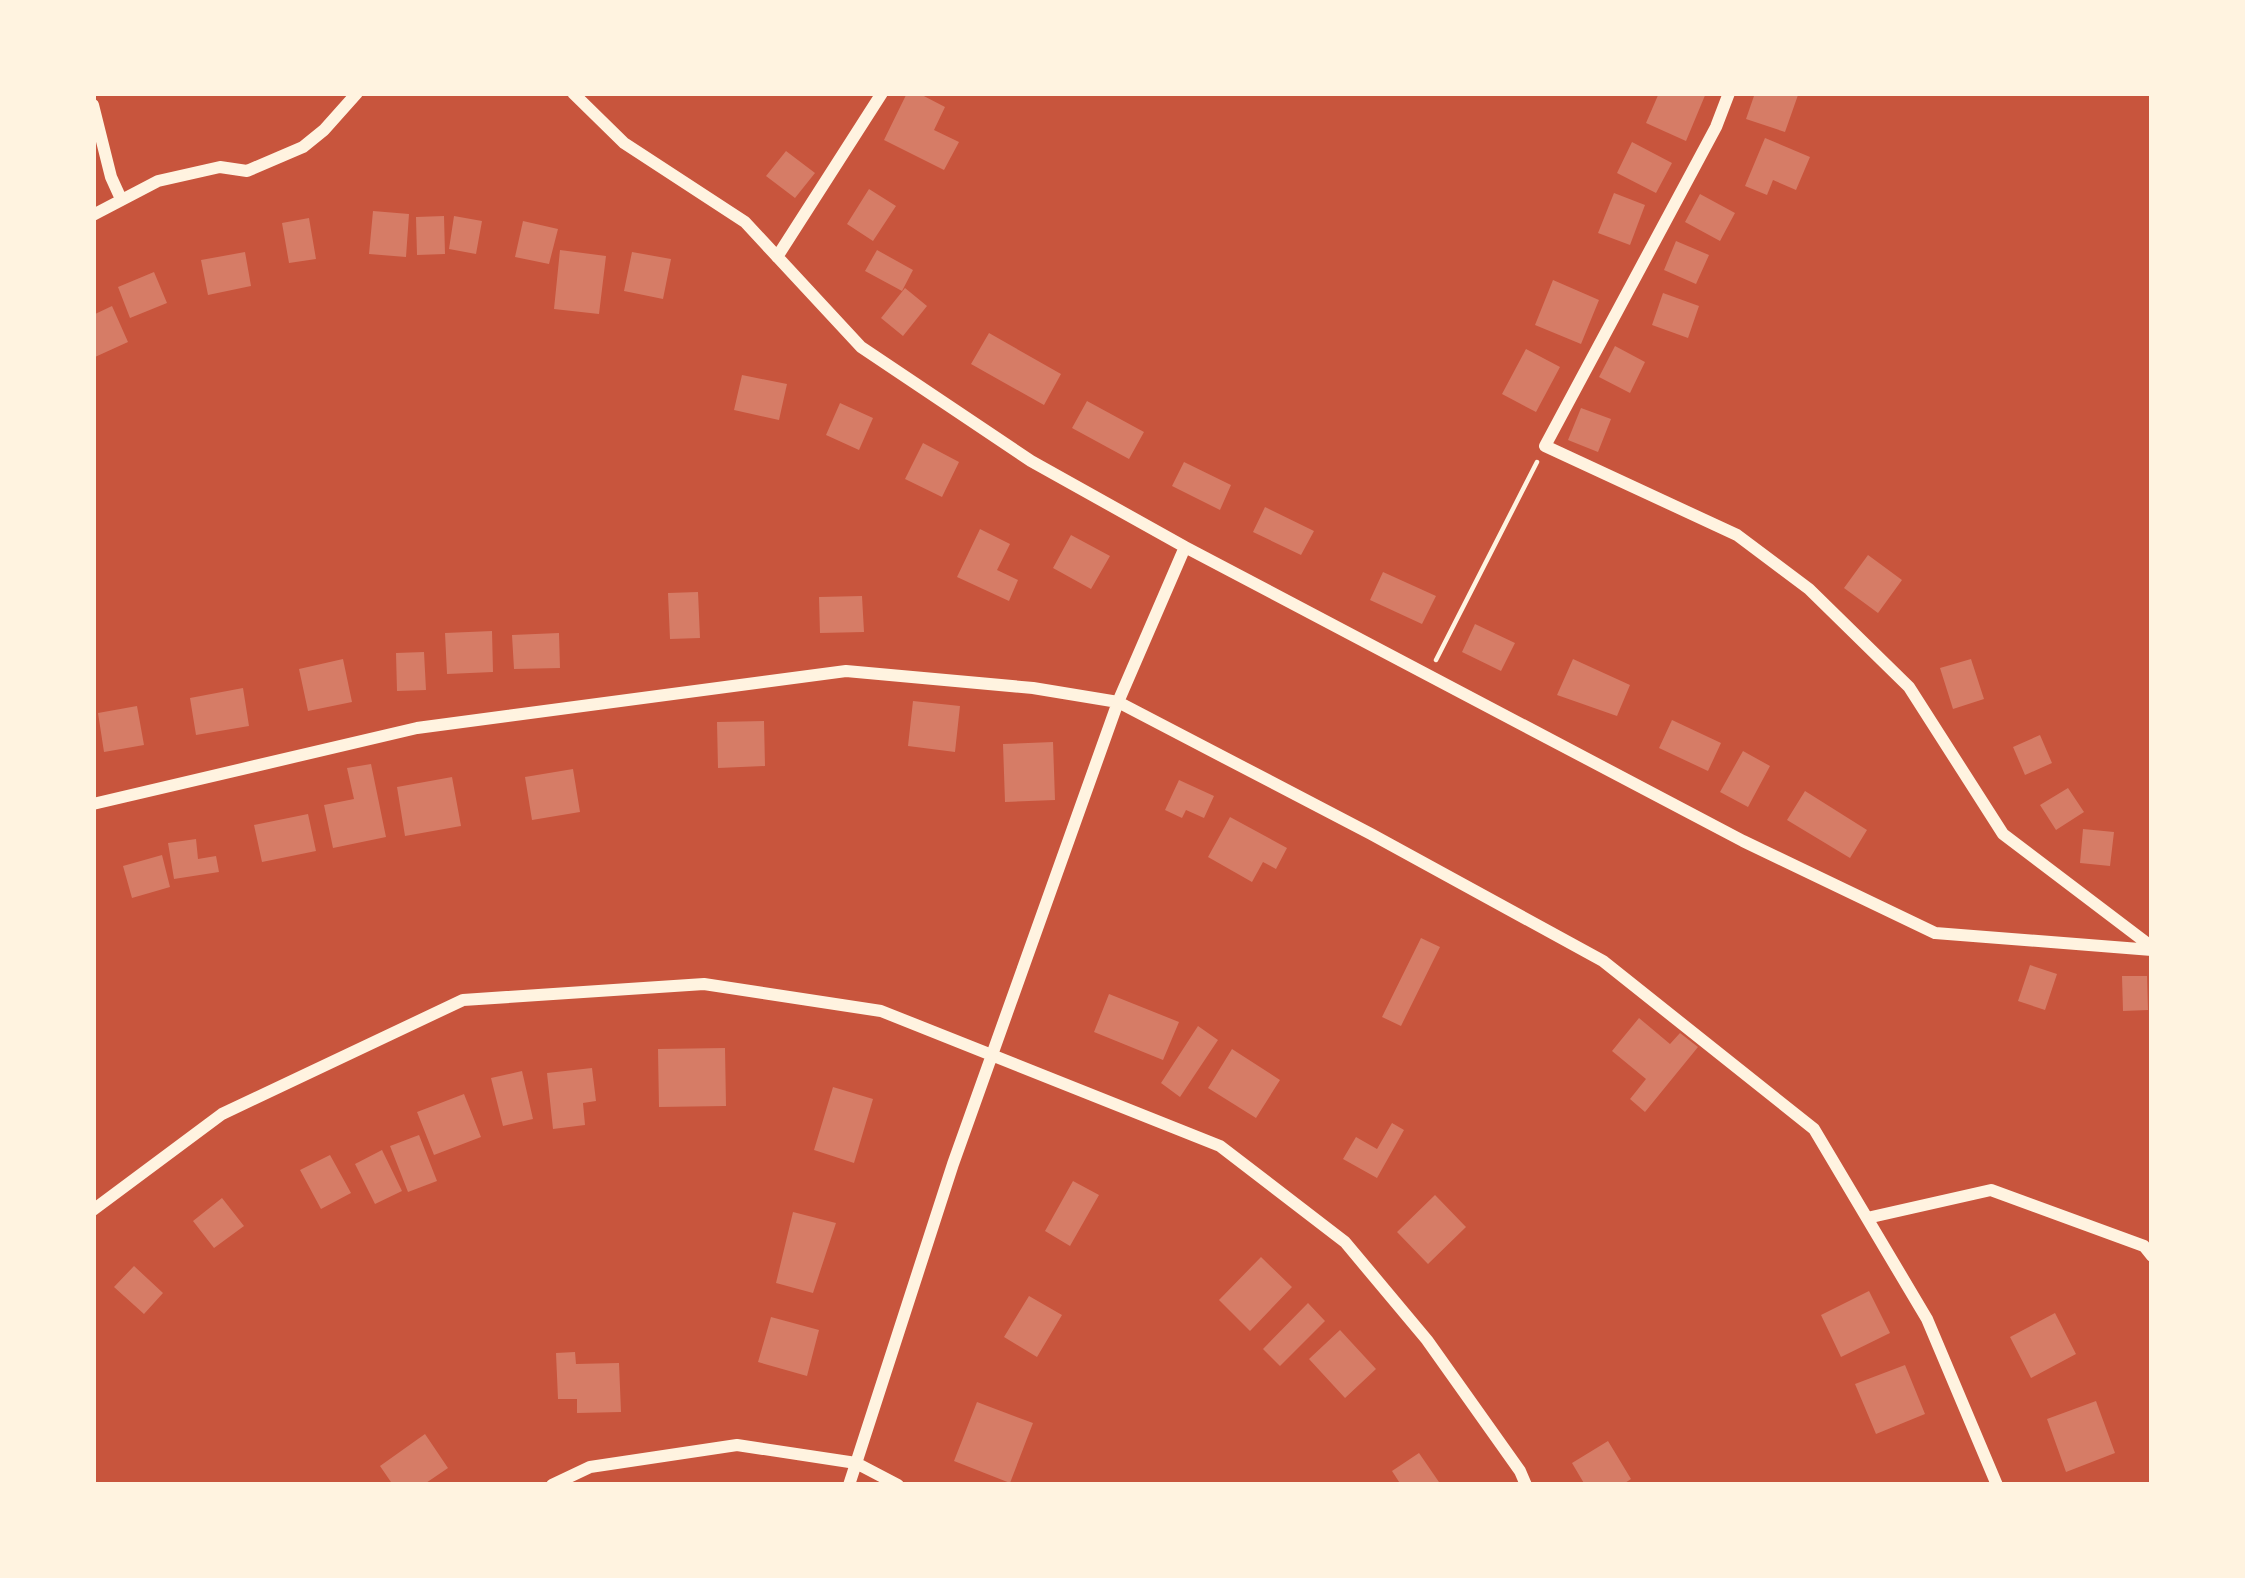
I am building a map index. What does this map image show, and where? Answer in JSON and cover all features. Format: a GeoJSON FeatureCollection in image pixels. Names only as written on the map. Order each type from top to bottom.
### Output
{"type":"FeatureCollection","features":[{"type":"Feature","properties":{"kind":"street"},"geometry":{"type":"LineString","coordinates":[[93,215],[158,181],[220,167],[247,171],[303,147],[357,93]]}},
{"type":"Feature","properties":{"kind":"street"},"geometry":{"type":"LineString","coordinates":[[574,93],[624,143],[745,222],[861,346],[1031,460],[1185,547],[1743,841],[1934,933],[2152,948]]}},
{"type":"Feature","properties":{"kind":"street"},"geometry":{"type":"LineString","coordinates":[[777,257],[882,93]]}},
{"type":"Feature","properties":{"kind":"street"},"geometry":{"type":"LineString","coordinates":[[1729,93],[1716,127],[1545,446],[1737,535],[1809,589],[1909,687],[2003,834],[2152,948]]}},
{"type":"Feature","properties":{"kind":"street"},"geometry":{"type":"LineString","coordinates":[[93,106],[111,177],[122,199]]}},
{"type":"Feature","properties":{"kind":"street"},"geometry":{"type":"LineString","coordinates":[[849,1485],[993,1053],[1118,702],[1185,547]]}},
{"type":"Feature","properties":{"kind":"street"},"geometry":{"type":"LineString","coordinates":[[93,804],[417,728],[846,671],[1033,688],[1118,702],[1371,833],[1603,961],[1814,1129],[1927,1319],[1997,1485]]}},
{"type":"Feature","properties":{"kind":"street"},"geometry":{"type":"LineString","coordinates":[[93,1210],[222,1114],[463,1000],[704,984],[881,1011],[1220,1146],[1346,1243],[1427,1340],[1526,1485]]}},
{"type":"Feature","properties":{"kind":"street"},"geometry":{"type":"LineString","coordinates":[[1867,1218],[1991,1190],[2144,1246],[2152,1256]]}},
{"type":"Feature","properties":{"kind":"street"},"geometry":{"type":"LineString","coordinates":[[552,1485],[590,1467],[737,1445],[856,1463],[898,1485]]}},
{"type":"Feature","properties":{"kind":"path"},"geometry":{"type":"LineString","coordinates":[[1428,675],[1545,446]]}},
{"type":"Feature","properties":{"kind":"building"},"geometry":{"type":"Polygon","coordinates":[[[907,93],[918,93],[945,107],[934,130],[959,142],[944,170],[884,140],[907,93]]]}},
{"type":"Feature","properties":{"kind":"building"},"geometry":{"type":"Polygon","coordinates":[[[1659,93],[1706,93],[1686,141],[1646,123],[1659,93]]]}},
{"type":"Feature","properties":{"kind":"building"},"geometry":{"type":"Polygon","coordinates":[[[1755,93],[1798,95],[1785,132],[1746,119],[1755,93]]]}},
{"type":"Feature","properties":{"kind":"building"},"geometry":{"type":"Polygon","coordinates":[[[1765,138],[1810,157],[1796,190],[1773,180],[1767,195],[1745,186],[1765,138]]]}},
{"type":"Feature","properties":{"kind":"building"},"geometry":{"type":"Polygon","coordinates":[[[1632,142],[1672,163],[1656,193],[1617,173],[1632,142]]]}},
{"type":"Feature","properties":{"kind":"building"},"geometry":{"type":"Polygon","coordinates":[[[786,151],[815,173],[795,198],[766,176],[786,151]]]}},
{"type":"Feature","properties":{"kind":"building"},"geometry":{"type":"Polygon","coordinates":[[[869,189],[896,206],[873,241],[847,224],[869,189]]]}},
{"type":"Feature","properties":{"kind":"building"},"geometry":{"type":"Polygon","coordinates":[[[1614,193],[1645,205],[1630,245],[1598,233],[1614,193]]]}},
{"type":"Feature","properties":{"kind":"building"},"geometry":{"type":"Polygon","coordinates":[[[1700,194],[1735,213],[1720,241],[1685,222],[1700,194]]]}},
{"type":"Feature","properties":{"kind":"building"},"geometry":{"type":"Polygon","coordinates":[[[373,211],[409,214],[406,257],[369,254],[373,211]]]}},
{"type":"Feature","properties":{"kind":"building"},"geometry":{"type":"Polygon","coordinates":[[[444,216],[445,254],[417,255],[416,217],[444,216]]]}},
{"type":"Feature","properties":{"kind":"building"},"geometry":{"type":"Polygon","coordinates":[[[454,216],[482,221],[476,254],[449,249],[454,216]]]}},
{"type":"Feature","properties":{"kind":"building"},"geometry":{"type":"Polygon","coordinates":[[[309,218],[316,259],[289,263],[282,223],[309,218]]]}},
{"type":"Feature","properties":{"kind":"building"},"geometry":{"type":"Polygon","coordinates":[[[523,221],[558,229],[549,264],[515,257],[523,221]]]}},
{"type":"Feature","properties":{"kind":"building"},"geometry":{"type":"Polygon","coordinates":[[[1676,241],[1709,255],[1696,284],[1664,270],[1676,241]]]}},
{"type":"Feature","properties":{"kind":"building"},"geometry":{"type":"Polygon","coordinates":[[[560,250],[606,256],[599,314],[554,309],[560,250]]]}},
{"type":"Feature","properties":{"kind":"building"},"geometry":{"type":"Polygon","coordinates":[[[877,250],[913,270],[902,291],[865,271],[877,250]]]}},
{"type":"Feature","properties":{"kind":"building"},"geometry":{"type":"Polygon","coordinates":[[[245,252],[251,286],[208,295],[201,260],[245,252]]]}},
{"type":"Feature","properties":{"kind":"building"},"geometry":{"type":"Polygon","coordinates":[[[632,252],[671,259],[663,299],[624,291],[632,252]]]}},
{"type":"Feature","properties":{"kind":"building"},"geometry":{"type":"Polygon","coordinates":[[[154,272],[167,303],[130,318],[118,287],[154,272]]]}},
{"type":"Feature","properties":{"kind":"building"},"geometry":{"type":"Polygon","coordinates":[[[1553,280],[1599,300],[1581,344],[1535,325],[1553,280]]]}},
{"type":"Feature","properties":{"kind":"building"},"geometry":{"type":"Polygon","coordinates":[[[905,288],[927,306],[903,336],[881,318],[905,288]]]}},
{"type":"Feature","properties":{"kind":"building"},"geometry":{"type":"Polygon","coordinates":[[[1663,293],[1699,306],[1688,338],[1652,325],[1663,293]]]}},
{"type":"Feature","properties":{"kind":"building"},"geometry":{"type":"Polygon","coordinates":[[[112,306],[128,342],[95,357],[93,315],[112,306]]]}},
{"type":"Feature","properties":{"kind":"building"},"geometry":{"type":"Polygon","coordinates":[[[989,333],[1061,374],[1044,405],[971,364],[989,333]]]}},
{"type":"Feature","properties":{"kind":"building"},"geometry":{"type":"Polygon","coordinates":[[[1615,346],[1645,362],[1630,393],[1599,377],[1615,346]]]}},
{"type":"Feature","properties":{"kind":"building"},"geometry":{"type":"Polygon","coordinates":[[[1526,349],[1560,367],[1536,412],[1502,394],[1526,349]]]}},
{"type":"Feature","properties":{"kind":"building"},"geometry":{"type":"Polygon","coordinates":[[[742,375],[787,384],[779,420],[734,410],[742,375]]]}},
{"type":"Feature","properties":{"kind":"building"},"geometry":{"type":"Polygon","coordinates":[[[1087,401],[1144,432],[1129,459],[1072,428],[1087,401]]]}},
{"type":"Feature","properties":{"kind":"building"},"geometry":{"type":"Polygon","coordinates":[[[840,403],[873,418],[859,450],[826,435],[840,403]]]}},
{"type":"Feature","properties":{"kind":"building"},"geometry":{"type":"Polygon","coordinates":[[[1581,408],[1611,419],[1598,452],[1568,440],[1581,408]]]}},
{"type":"Feature","properties":{"kind":"building"},"geometry":{"type":"Polygon","coordinates":[[[923,443],[959,462],[942,497],[905,479],[923,443]]]}},
{"type":"Feature","properties":{"kind":"building"},"geometry":{"type":"Polygon","coordinates":[[[1184,462],[1231,485],[1220,510],[1172,486],[1184,462]]]}},
{"type":"Feature","properties":{"kind":"building"},"geometry":{"type":"Polygon","coordinates":[[[1265,507],[1314,531],[1301,555],[1253,532],[1265,507]]]}},
{"type":"Feature","properties":{"kind":"building"},"geometry":{"type":"Polygon","coordinates":[[[980,529],[1010,544],[997,570],[1018,580],[1009,601],[957,577],[980,529]]]}},
{"type":"Feature","properties":{"kind":"building"},"geometry":{"type":"Polygon","coordinates":[[[1071,535],[1110,556],[1091,589],[1053,568],[1071,535]]]}},
{"type":"Feature","properties":{"kind":"building"},"geometry":{"type":"Polygon","coordinates":[[[1868,555],[1902,580],[1878,613],[1844,588],[1868,555]]]}},
{"type":"Feature","properties":{"kind":"building"},"geometry":{"type":"Polygon","coordinates":[[[1383,572],[1436,596],[1422,624],[1370,600],[1383,572]]]}},
{"type":"Feature","properties":{"kind":"building"},"geometry":{"type":"Polygon","coordinates":[[[698,592],[700,638],[670,639],[668,593],[698,592]]]}},
{"type":"Feature","properties":{"kind":"building"},"geometry":{"type":"Polygon","coordinates":[[[862,596],[864,632],[820,633],[819,597],[862,596]]]}},
{"type":"Feature","properties":{"kind":"building"},"geometry":{"type":"Polygon","coordinates":[[[1475,624],[1515,643],[1501,671],[1462,652],[1475,624]]]}},
{"type":"Feature","properties":{"kind":"building"},"geometry":{"type":"Polygon","coordinates":[[[492,631],[493,672],[447,674],[445,633],[492,631]]]}},
{"type":"Feature","properties":{"kind":"building"},"geometry":{"type":"Polygon","coordinates":[[[559,633],[560,668],[514,669],[512,635],[559,633]]]}},
{"type":"Feature","properties":{"kind":"building"},"geometry":{"type":"Polygon","coordinates":[[[424,652],[426,690],[397,691],[396,653],[424,652]]]}},
{"type":"Feature","properties":{"kind":"building"},"geometry":{"type":"Polygon","coordinates":[[[343,659],[352,702],[308,711],[299,669],[343,659]]]}},
{"type":"Feature","properties":{"kind":"building"},"geometry":{"type":"Polygon","coordinates":[[[1573,659],[1630,685],[1617,716],[1557,695],[1573,659]]]}},
{"type":"Feature","properties":{"kind":"building"},"geometry":{"type":"Polygon","coordinates":[[[1971,659],[1984,699],[1953,709],[1940,668],[1971,659]]]}},
{"type":"Feature","properties":{"kind":"building"},"geometry":{"type":"Polygon","coordinates":[[[243,688],[249,726],[196,735],[190,698],[243,688]]]}},
{"type":"Feature","properties":{"kind":"building"},"geometry":{"type":"Polygon","coordinates":[[[913,701],[960,706],[955,752],[908,746],[913,701]]]}},
{"type":"Feature","properties":{"kind":"building"},"geometry":{"type":"Polygon","coordinates":[[[137,706],[144,745],[104,752],[98,713],[137,706]]]}},
{"type":"Feature","properties":{"kind":"building"},"geometry":{"type":"Polygon","coordinates":[[[1672,720],[1721,743],[1708,771],[1659,748],[1672,720]]]}},
{"type":"Feature","properties":{"kind":"building"},"geometry":{"type":"Polygon","coordinates":[[[764,721],[765,766],[718,768],[717,722],[764,721]]]}},
{"type":"Feature","properties":{"kind":"building"},"geometry":{"type":"Polygon","coordinates":[[[2040,735],[2052,763],[2025,775],[2013,747],[2040,735]]]}},
{"type":"Feature","properties":{"kind":"building"},"geometry":{"type":"Polygon","coordinates":[[[1053,742],[1055,800],[1005,802],[1003,744],[1053,742]]]}},
{"type":"Feature","properties":{"kind":"building"},"geometry":{"type":"Polygon","coordinates":[[[1743,751],[1770,766],[1748,807],[1720,792],[1743,751]]]}},
{"type":"Feature","properties":{"kind":"building"},"geometry":{"type":"Polygon","coordinates":[[[371,764],[386,837],[333,848],[324,805],[354,799],[347,768],[371,764]]]}},
{"type":"Feature","properties":{"kind":"building"},"geometry":{"type":"Polygon","coordinates":[[[573,769],[580,812],[532,820],[525,777],[573,769]]]}},
{"type":"Feature","properties":{"kind":"building"},"geometry":{"type":"Polygon","coordinates":[[[452,777],[461,826],[405,836],[397,787],[452,777]]]}},
{"type":"Feature","properties":{"kind":"building"},"geometry":{"type":"Polygon","coordinates":[[[1179,780],[1214,796],[1204,818],[1186,810],[1182,818],[1165,810],[1179,780]]]}},
{"type":"Feature","properties":{"kind":"building"},"geometry":{"type":"Polygon","coordinates":[[[2068,788],[2084,812],[2056,830],[2040,805],[2068,788]]]}},
{"type":"Feature","properties":{"kind":"building"},"geometry":{"type":"Polygon","coordinates":[[[1805,791],[1867,830],[1850,858],[1787,820],[1805,791]]]}},
{"type":"Feature","properties":{"kind":"building"},"geometry":{"type":"Polygon","coordinates":[[[308,814],[316,851],[262,862],[254,825],[308,814]]]}},
{"type":"Feature","properties":{"kind":"building"},"geometry":{"type":"Polygon","coordinates":[[[1230,817],[1287,848],[1276,869],[1263,862],[1252,882],[1208,857],[1230,817]]]}},
{"type":"Feature","properties":{"kind":"building"},"geometry":{"type":"Polygon","coordinates":[[[2083,829],[2114,832],[2110,866],[2080,863],[2083,829]]]}},
{"type":"Feature","properties":{"kind":"building"},"geometry":{"type":"Polygon","coordinates":[[[196,839],[198,859],[216,856],[219,872],[174,879],[168,843],[196,839]]]}},
{"type":"Feature","properties":{"kind":"building"},"geometry":{"type":"Polygon","coordinates":[[[162,855],[170,887],[132,898],[123,866],[162,855]]]}},
{"type":"Feature","properties":{"kind":"building"},"geometry":{"type":"Polygon","coordinates":[[[1421,938],[1440,947],[1401,1026],[1382,1017],[1421,938]]]}},
{"type":"Feature","properties":{"kind":"building"},"geometry":{"type":"Polygon","coordinates":[[[2030,965],[2057,974],[2045,1010],[2018,1001],[2030,965]]]}},
{"type":"Feature","properties":{"kind":"building"},"geometry":{"type":"Polygon","coordinates":[[[2122,976],[2147,976],[2148,1010],[2123,1011],[2122,976]]]}},
{"type":"Feature","properties":{"kind":"building"},"geometry":{"type":"Polygon","coordinates":[[[1109,994],[1179,1022],[1163,1060],[1094,1032],[1109,994]]]}},
{"type":"Feature","properties":{"kind":"building"},"geometry":{"type":"Polygon","coordinates":[[[1639,1018],[1670,1044],[1680,1033],[1698,1047],[1645,1112],[1630,1099],[1646,1079],[1612,1051],[1639,1018]]]}},
{"type":"Feature","properties":{"kind":"building"},"geometry":{"type":"Polygon","coordinates":[[[1198,1026],[1218,1040],[1180,1097],[1161,1083],[1198,1026]]]}},
{"type":"Feature","properties":{"kind":"building"},"geometry":{"type":"Polygon","coordinates":[[[725,1048],[726,1106],[659,1107],[658,1049],[725,1048]]]}},
{"type":"Feature","properties":{"kind":"building"},"geometry":{"type":"Polygon","coordinates":[[[1232,1049],[1280,1080],[1256,1118],[1208,1088],[1232,1049]]]}},
{"type":"Feature","properties":{"kind":"building"},"geometry":{"type":"Polygon","coordinates":[[[592,1068],[596,1101],[583,1103],[585,1125],[553,1129],[547,1073],[592,1068]]]}},
{"type":"Feature","properties":{"kind":"building"},"geometry":{"type":"Polygon","coordinates":[[[522,1071],[533,1119],[503,1126],[491,1078],[522,1071]]]}},
{"type":"Feature","properties":{"kind":"building"},"geometry":{"type":"Polygon","coordinates":[[[833,1087],[873,1099],[854,1163],[814,1150],[833,1087]]]}},
{"type":"Feature","properties":{"kind":"building"},"geometry":{"type":"Polygon","coordinates":[[[464,1094],[481,1137],[434,1155],[417,1112],[464,1094]]]}},
{"type":"Feature","properties":{"kind":"building"},"geometry":{"type":"Polygon","coordinates":[[[1392,1123],[1404,1130],[1377,1178],[1343,1159],[1356,1137],[1377,1149],[1392,1123]]]}},
{"type":"Feature","properties":{"kind":"building"},"geometry":{"type":"Polygon","coordinates":[[[419,1135],[437,1181],[408,1192],[390,1146],[419,1135]]]}},
{"type":"Feature","properties":{"kind":"building"},"geometry":{"type":"Polygon","coordinates":[[[382,1150],[402,1191],[375,1204],[355,1164],[382,1150]]]}},
{"type":"Feature","properties":{"kind":"building"},"geometry":{"type":"Polygon","coordinates":[[[330,1155],[351,1193],[321,1209],[300,1170],[330,1155]]]}},
{"type":"Feature","properties":{"kind":"building"},"geometry":{"type":"Polygon","coordinates":[[[1073,1181],[1099,1195],[1070,1246],[1045,1231],[1073,1181]]]}},
{"type":"Feature","properties":{"kind":"building"},"geometry":{"type":"Polygon","coordinates":[[[1435,1195],[1466,1227],[1428,1264],[1397,1232],[1435,1195]]]}},
{"type":"Feature","properties":{"kind":"building"},"geometry":{"type":"Polygon","coordinates":[[[222,1198],[244,1226],[214,1248],[193,1221],[222,1198]]]}},
{"type":"Feature","properties":{"kind":"building"},"geometry":{"type":"Polygon","coordinates":[[[793,1212],[836,1223],[813,1293],[776,1283],[793,1212]]]}},
{"type":"Feature","properties":{"kind":"building"},"geometry":{"type":"Polygon","coordinates":[[[1261,1257],[1292,1287],[1250,1331],[1219,1300],[1261,1257]]]}},
{"type":"Feature","properties":{"kind":"building"},"geometry":{"type":"Polygon","coordinates":[[[134,1266],[163,1293],[144,1314],[114,1287],[134,1266]]]}},
{"type":"Feature","properties":{"kind":"building"},"geometry":{"type":"Polygon","coordinates":[[[1869,1291],[1890,1333],[1841,1357],[1821,1315],[1869,1291]]]}},
{"type":"Feature","properties":{"kind":"building"},"geometry":{"type":"Polygon","coordinates":[[[1029,1296],[1062,1315],[1037,1357],[1004,1337],[1029,1296]]]}},
{"type":"Feature","properties":{"kind":"building"},"geometry":{"type":"Polygon","coordinates":[[[1308,1303],[1325,1321],[1280,1366],[1263,1349],[1308,1303]]]}},
{"type":"Feature","properties":{"kind":"building"},"geometry":{"type":"Polygon","coordinates":[[[2055,1313],[2076,1354],[2031,1378],[2010,1337],[2055,1313]]]}},
{"type":"Feature","properties":{"kind":"building"},"geometry":{"type":"Polygon","coordinates":[[[771,1317],[819,1330],[807,1376],[758,1362],[771,1317]]]}},
{"type":"Feature","properties":{"kind":"building"},"geometry":{"type":"Polygon","coordinates":[[[1340,1330],[1376,1369],[1345,1398],[1309,1359],[1340,1330]]]}},
{"type":"Feature","properties":{"kind":"building"},"geometry":{"type":"Polygon","coordinates":[[[575,1352],[576,1364],[619,1363],[621,1412],[577,1413],[577,1399],[558,1399],[556,1353],[575,1352]]]}},
{"type":"Feature","properties":{"kind":"building"},"geometry":{"type":"Polygon","coordinates":[[[1905,1365],[1925,1414],[1876,1434],[1855,1384],[1905,1365]]]}},
{"type":"Feature","properties":{"kind":"building"},"geometry":{"type":"Polygon","coordinates":[[[2096,1401],[2115,1453],[2066,1472],[2047,1419],[2096,1401]]]}},
{"type":"Feature","properties":{"kind":"building"},"geometry":{"type":"Polygon","coordinates":[[[977,1402],[1033,1423],[1010,1483],[954,1461],[977,1402]]]}},
{"type":"Feature","properties":{"kind":"building"},"geometry":{"type":"Polygon","coordinates":[[[425,1434],[448,1468],[423,1485],[393,1485],[380,1466],[425,1434]]]}},
{"type":"Feature","properties":{"kind":"building"},"geometry":{"type":"Polygon","coordinates":[[[1608,1441],[1631,1479],[1622,1485],[1585,1485],[1572,1463],[1608,1441]]]}},
{"type":"Feature","properties":{"kind":"building"},"geometry":{"type":"Polygon","coordinates":[[[1419,1453],[1441,1485],[1401,1485],[1392,1471],[1419,1453]]]}}]}
